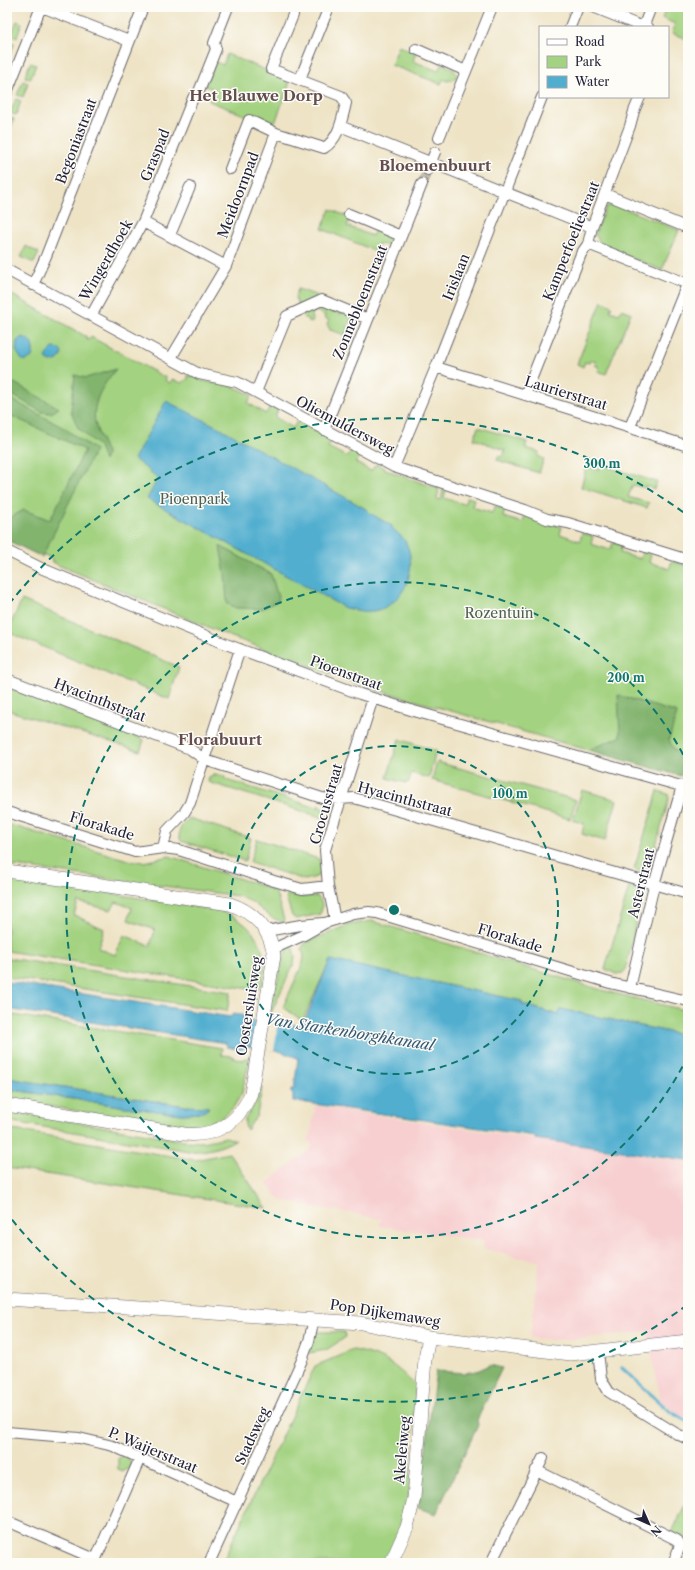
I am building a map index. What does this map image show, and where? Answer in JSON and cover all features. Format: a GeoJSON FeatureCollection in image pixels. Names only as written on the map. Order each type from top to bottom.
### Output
{"type":"FeatureCollection","features":[{"type":"Feature","properties":{"kind":"street"},"geometry":{"type":"LineString","coordinates":[[7,92],[41,7],[129,41]]}},
{"type":"Feature","properties":{"kind":"street","name":"Begoniastraat"},"geometry":{"type":"LineString","coordinates":[[33,285],[46,256],[143,7]]}},
{"type":"Feature","properties":{"kind":"street","name":"Graspad"},"geometry":{"type":"LineString","coordinates":[[143,222],[193,98],[198,94],[216,49],[214,43],[228,7]]}},
{"type":"Feature","properties":{"kind":"street"},"geometry":{"type":"LineString","coordinates":[[300,79],[329,7]]}},
{"type":"Feature","properties":{"kind":"street"},"geometry":{"type":"LineString","coordinates":[[439,138],[492,7]]}},
{"type":"Feature","properties":{"kind":"street"},"geometry":{"type":"LineString","coordinates":[[570,26],[578,7]]}},
{"type":"Feature","properties":{"kind":"street"},"geometry":{"type":"LineString","coordinates":[[593,7],[638,25],[646,26],[651,7]]}},
{"type":"Feature","properties":{"kind":"street"},"geometry":{"type":"LineString","coordinates":[[230,169],[249,120],[276,133],[324,148],[331,144],[340,126],[346,103],[341,96],[271,69],[293,15]]}},
{"type":"Feature","properties":{"kind":"street"},"geometry":{"type":"LineString","coordinates":[[416,49],[466,71]]}},
{"type":"Feature","properties":{"kind":"street","name":"Irislaan"},"geometry":{"type":"LineString","coordinates":[[394,467],[436,367],[542,98]]}},
{"type":"Feature","properties":{"kind":"street","name":"Kamperfoeliestraat"},"geometry":{"type":"LineString","coordinates":[[525,395],[581,254],[588,244],[592,227],[640,98]]}},
{"type":"Feature","properties":{"kind":"street"},"geometry":{"type":"LineString","coordinates":[[340,126],[430,167],[505,191],[592,227]]}},
{"type":"Feature","properties":{"kind":"street","name":"Meidoornpad"},"geometry":{"type":"LineString","coordinates":[[226,266],[276,133]]}},
{"type":"Feature","properties":{"kind":"street"},"geometry":{"type":"LineString","coordinates":[[430,167],[435,152]]}},
{"type":"Feature","properties":{"kind":"street","name":"Zonnebloemstraat"},"geometry":{"type":"LineString","coordinates":[[324,430],[422,184]]}},
{"type":"Feature","properties":{"kind":"street"},"geometry":{"type":"LineString","coordinates":[[170,235],[190,187]]}},
{"type":"Feature","properties":{"kind":"street"},"geometry":{"type":"LineString","coordinates":[[605,194],[683,226],[688,221]]}},
{"type":"Feature","properties":{"kind":"street"},"geometry":{"type":"LineString","coordinates":[[349,214],[401,236]]}},
{"type":"Feature","properties":{"kind":"street","name":"Wingerdhoek"},"geometry":{"type":"LineString","coordinates":[[91,316],[143,222],[226,266]]}},
{"type":"Feature","properties":{"kind":"street"},"geometry":{"type":"LineString","coordinates":[[588,244],[688,284],[630,427]]}},
{"type":"Feature","properties":{"kind":"street"},"geometry":{"type":"LineString","coordinates":[[171,358],[226,266]]}},
{"type":"Feature","properties":{"kind":"street","name":"Oliemuldersweg"},"geometry":{"type":"LineString","coordinates":[[7,270],[199,374],[237,382],[394,467],[525,510],[547,519],[568,523],[688,560]]}},
{"type":"Feature","properties":{"kind":"street"},"geometry":{"type":"LineString","coordinates":[[256,392],[287,316],[322,300],[368,319]]}},
{"type":"Feature","properties":{"kind":"street","name":"Laurierstraat"},"geometry":{"type":"LineString","coordinates":[[436,367],[688,446]]}},
{"type":"Feature","properties":{"kind":"street","name":"Pioenstraat"},"geometry":{"type":"LineString","coordinates":[[7,551],[43,569],[240,649],[373,698],[414,711],[685,787]]}},
{"type":"Feature","properties":{"kind":"street"},"geometry":{"type":"LineString","coordinates":[[163,848],[167,831],[184,813],[190,803],[240,649]]}},
{"type":"Feature","properties":{"kind":"street","name":"Hyacinthstraat"},"geometry":{"type":"LineString","coordinates":[[7,679],[190,749],[205,760],[322,798],[354,798],[688,894]]}},
{"type":"Feature","properties":{"kind":"street","name":"Crocusstraat"},"geometry":{"type":"LineString","coordinates":[[330,922],[325,850],[373,698]]}},
{"type":"Feature","properties":{"kind":"street","name":"Asterstraat"},"geometry":{"type":"LineString","coordinates":[[630,988],[654,884],[685,787]]}},
{"type":"Feature","properties":{"kind":"street","name":"Florakade"},"geometry":{"type":"LineString","coordinates":[[7,812],[135,852],[163,848],[179,850],[302,889],[328,886]]}},
{"type":"Feature","properties":{"kind":"street","name":"Oostersluisweg"},"geometry":{"type":"LineString","coordinates":[[7,871],[230,904],[246,910],[252,915],[266,931],[273,949],[273,964],[251,1093],[243,1110],[226,1126],[213,1132],[203,1134],[184,1134],[7,1105]]}},
{"type":"Feature","properties":{"kind":"street","name":"Florakade"},"geometry":{"type":"LineString","coordinates":[[273,949],[330,922],[353,914],[368,912],[376,913],[630,988],[688,1001]]}},
{"type":"Feature","properties":{"kind":"street","name":"Florakade"},"geometry":{"type":"LineString","coordinates":[[266,931],[330,922]]}},
{"type":"Feature","properties":{"kind":"street","name":"Pop Dijkemaweg"},"geometry":{"type":"LineString","coordinates":[[7,1300],[361,1323],[428,1336],[571,1354],[688,1342]]}},
{"type":"Feature","properties":{"kind":"street","name":"Stadsweg"},"geometry":{"type":"LineString","coordinates":[[209,1563],[302,1360],[309,1341],[314,1319]]}},
{"type":"Feature","properties":{"kind":"street","name":"Akeleiweg"},"geometry":{"type":"LineString","coordinates":[[391,1563],[407,1527],[414,1498],[428,1336]]}},
{"type":"Feature","properties":{"kind":"street"},"geometry":{"type":"LineString","coordinates":[[598,1351],[601,1379],[609,1392],[677,1434],[688,1438]]}},
{"type":"Feature","properties":{"kind":"street","name":"P. Waijerstraat"},"geometry":{"type":"LineString","coordinates":[[7,1432],[85,1440],[113,1446],[237,1502]]}},
{"type":"Feature","properties":{"kind":"street"},"geometry":{"type":"LineString","coordinates":[[7,1521],[94,1561],[140,1458]]}},
{"type":"Feature","properties":{"kind":"street"},"geometry":{"type":"LineString","coordinates":[[491,1563],[543,1458]]}},
{"type":"Feature","properties":{"kind":"street"},"geometry":{"type":"LineString","coordinates":[[536,1470],[678,1541],[680,1546],[673,1563]]}},
{"type":"Feature","properties":{"kind":"shaded area"},"geometry":{"type":"Polygon","coordinates":[[[315,1106],[688,1162],[688,1419],[681,1416],[661,1401],[647,1331],[578,1339],[553,1340],[530,1338],[539,1261],[516,1257],[483,1248],[484,1241],[380,1226],[381,1219],[281,1200],[266,1184],[313,1147],[307,1139],[310,1137],[315,1106]]]}},
{"type":"Feature","properties":{"kind":"green space"},"geometry":{"type":"Polygon","coordinates":[[[667,7],[688,7],[688,40],[672,33],[675,24],[662,18],[667,7]]]}},
{"type":"Feature","properties":{"kind":"green space"},"geometry":{"type":"Polygon","coordinates":[[[17,21],[22,23],[17,37],[11,35],[17,21]]]}},
{"type":"Feature","properties":{"kind":"green space"},"geometry":{"type":"Polygon","coordinates":[[[9,42],[14,44],[9,57],[7,57],[7,46],[9,42]]]}},
{"type":"Feature","properties":{"kind":"green space"},"geometry":{"type":"Polygon","coordinates":[[[399,46],[416,53],[413,61],[438,71],[442,63],[454,70],[457,74],[455,79],[447,81],[443,79],[441,84],[391,65],[399,46]]]}},
{"type":"Feature","properties":{"kind":"green space"},"geometry":{"type":"Polygon","coordinates":[[[227,54],[287,79],[289,85],[275,123],[269,125],[209,101],[213,89],[205,86],[216,62],[223,65],[227,54]]]}},
{"type":"Feature","properties":{"kind":"green space"},"geometry":{"type":"Polygon","coordinates":[[[30,63],[36,65],[30,79],[25,77],[30,63]]]}},
{"type":"Feature","properties":{"kind":"green space"},"geometry":{"type":"Polygon","coordinates":[[[23,81],[28,83],[23,97],[17,95],[23,81]]]}},
{"type":"Feature","properties":{"kind":"green space"},"geometry":{"type":"Polygon","coordinates":[[[16,99],[21,101],[16,115],[10,113],[16,99]]]}},
{"type":"Feature","properties":{"kind":"green space"},"geometry":{"type":"Polygon","coordinates":[[[9,117],[14,119],[9,133],[7,132],[7,121],[9,117]]]}},
{"type":"Feature","properties":{"kind":"green space"},"geometry":{"type":"Polygon","coordinates":[[[613,204],[679,230],[662,270],[602,246],[595,234],[606,207],[613,204]]]}},
{"type":"Feature","properties":{"kind":"green space"},"geometry":{"type":"Polygon","coordinates":[[[330,209],[350,218],[347,226],[372,236],[376,228],[389,235],[392,239],[390,244],[378,244],[375,251],[322,229],[330,209]]]}},
{"type":"Feature","properties":{"kind":"green space"},"geometry":{"type":"Polygon","coordinates":[[[26,246],[39,253],[34,263],[21,257],[26,246]]]}},
{"type":"Feature","properties":{"kind":"green space"},"geometry":{"type":"Polygon","coordinates":[[[298,289],[321,297],[299,306],[295,298],[298,289]]]}},
{"type":"Feature","properties":{"kind":"green space","name":"Pioenpark"},"geometry":{"type":"Polygon","coordinates":[[[7,292],[87,337],[86,339],[89,340],[91,337],[166,378],[165,380],[170,383],[173,379],[181,383],[188,379],[188,375],[204,381],[232,386],[252,395],[248,403],[266,414],[270,406],[278,410],[275,417],[293,428],[297,421],[332,440],[328,447],[347,457],[351,450],[360,455],[356,463],[371,471],[376,464],[394,473],[439,489],[437,499],[441,500],[443,489],[446,490],[444,498],[464,504],[467,497],[474,499],[472,507],[492,513],[495,506],[505,509],[503,517],[523,523],[525,515],[562,527],[560,534],[580,541],[582,533],[593,536],[591,544],[610,550],[613,543],[622,545],[620,553],[640,559],[642,552],[651,555],[649,562],[669,569],[672,561],[688,566],[688,779],[685,778],[686,771],[596,747],[588,750],[367,687],[367,685],[362,683],[361,685],[232,637],[58,565],[51,561],[52,559],[7,534],[7,292]]]}},
{"type":"Feature","properties":{"kind":"green space"},"geometry":{"type":"Polygon","coordinates":[[[602,301],[612,306],[610,311],[619,314],[621,309],[631,313],[606,374],[598,371],[599,367],[595,365],[596,362],[590,360],[589,363],[585,362],[583,367],[577,364],[602,301]]]}},
{"type":"Feature","properties":{"kind":"green space"},"geometry":{"type":"Polygon","coordinates":[[[323,304],[326,305],[328,309],[341,314],[344,311],[352,315],[345,335],[330,330],[327,324],[329,320],[324,318],[325,315],[316,311],[311,317],[313,320],[312,323],[308,321],[308,319],[304,318],[302,312],[323,304]]]}},
{"type":"Feature","properties":{"kind":"green space"},"geometry":{"type":"Polygon","coordinates":[[[116,369],[103,387],[95,407],[96,426],[107,454],[104,461],[99,446],[78,428],[71,411],[75,375],[86,378],[116,369]]]}},
{"type":"Feature","properties":{"kind":"green space"},"geometry":{"type":"Polygon","coordinates":[[[7,379],[59,408],[51,413],[42,412],[7,392],[7,379]]]}},
{"type":"Feature","properties":{"kind":"green space"},"geometry":{"type":"Polygon","coordinates":[[[7,397],[64,428],[95,450],[42,557],[7,540],[7,519],[24,510],[50,520],[85,450],[7,414],[7,397]]]}},
{"type":"Feature","properties":{"kind":"green space"},"geometry":{"type":"Polygon","coordinates":[[[478,427],[527,442],[525,448],[539,452],[538,456],[544,459],[539,473],[497,460],[498,456],[503,457],[505,450],[474,439],[478,427]]]}},
{"type":"Feature","properties":{"kind":"green space"},"geometry":{"type":"Polygon","coordinates":[[[601,465],[657,482],[654,489],[646,486],[646,488],[633,485],[628,497],[649,503],[647,508],[581,487],[587,466],[599,470],[601,465]]]}},
{"type":"Feature","properties":{"kind":"green space"},"geometry":{"type":"Polygon","coordinates":[[[220,546],[271,574],[279,600],[262,609],[236,608],[227,603],[225,574],[220,546]]]}},
{"type":"Feature","properties":{"kind":"green space"},"geometry":{"type":"Polygon","coordinates":[[[22,600],[179,667],[169,699],[7,632],[22,600]]]}},
{"type":"Feature","properties":{"kind":"green space"},"geometry":{"type":"Polygon","coordinates":[[[7,687],[144,740],[140,751],[7,710],[7,687]]]}},
{"type":"Feature","properties":{"kind":"green space"},"geometry":{"type":"Polygon","coordinates":[[[618,695],[677,713],[669,740],[681,759],[681,776],[588,750],[620,737],[618,695]]]}},
{"type":"Feature","properties":{"kind":"green space"},"geometry":{"type":"Polygon","coordinates":[[[399,739],[436,751],[429,778],[411,773],[409,782],[406,783],[387,778],[399,739]]]}},
{"type":"Feature","properties":{"kind":"green space"},"geometry":{"type":"Polygon","coordinates":[[[437,762],[576,800],[570,819],[432,780],[437,762]]]}},
{"type":"Feature","properties":{"kind":"green space"},"geometry":{"type":"Polygon","coordinates":[[[215,774],[224,776],[226,780],[318,808],[318,805],[326,814],[324,818],[208,782],[209,777],[215,774]]]}},
{"type":"Feature","properties":{"kind":"green space"},"geometry":{"type":"Polygon","coordinates":[[[582,790],[617,800],[605,841],[582,834],[584,824],[573,820],[582,790]]]}},
{"type":"Feature","properties":{"kind":"green space"},"geometry":{"type":"Polygon","coordinates":[[[658,791],[668,794],[669,799],[651,863],[649,867],[642,872],[634,869],[658,791]]]}},
{"type":"Feature","properties":{"kind":"green space"},"geometry":{"type":"Polygon","coordinates":[[[189,818],[251,838],[245,861],[181,841],[179,831],[189,818]]]}},
{"type":"Feature","properties":{"kind":"green space"},"geometry":{"type":"Polygon","coordinates":[[[7,824],[128,860],[144,862],[169,856],[275,890],[285,923],[272,918],[252,902],[238,896],[7,865],[7,824]]]}},
{"type":"Feature","properties":{"kind":"green space"},"geometry":{"type":"Polygon","coordinates":[[[257,839],[319,859],[321,870],[320,874],[316,877],[305,880],[250,862],[257,839]]]}},
{"type":"Feature","properties":{"kind":"green space"},"geometry":{"type":"Polygon","coordinates":[[[7,877],[215,910],[225,913],[243,923],[256,937],[261,946],[264,971],[262,985],[256,990],[7,951],[7,877]],[[78,902],[74,915],[104,929],[98,948],[115,955],[124,935],[150,946],[155,930],[128,920],[132,908],[116,902],[111,910],[78,902]]]}},
{"type":"Feature","properties":{"kind":"green space"},"geometry":{"type":"Polygon","coordinates":[[[629,887],[637,889],[642,896],[626,969],[623,973],[616,974],[605,969],[629,887]]]}},
{"type":"Feature","properties":{"kind":"green space"},"geometry":{"type":"Polygon","coordinates":[[[289,893],[302,897],[317,896],[322,904],[320,914],[296,919],[292,916],[286,897],[289,893]]]}},
{"type":"Feature","properties":{"kind":"green space"},"geometry":{"type":"Polygon","coordinates":[[[372,921],[605,991],[688,1011],[688,1036],[561,1009],[559,1015],[522,1004],[522,1001],[330,960],[303,1021],[283,1007],[303,963],[304,956],[302,948],[305,943],[349,925],[372,921]]]}},
{"type":"Feature","properties":{"kind":"green space"},"geometry":{"type":"Polygon","coordinates":[[[292,946],[295,956],[294,963],[271,1013],[269,1013],[284,955],[292,946]]]}},
{"type":"Feature","properties":{"kind":"green space"},"geometry":{"type":"Polygon","coordinates":[[[7,958],[231,992],[227,1011],[7,977],[7,958]]]}},
{"type":"Feature","properties":{"kind":"green space"},"geometry":{"type":"Polygon","coordinates":[[[7,1014],[222,1048],[221,1055],[233,1056],[234,1059],[244,1060],[245,1058],[250,1058],[242,1093],[233,1108],[220,1120],[202,1126],[156,1123],[7,1100],[7,1089],[182,1114],[198,1113],[209,1108],[185,1106],[7,1078],[7,1014]]]}},
{"type":"Feature","properties":{"kind":"green space"},"geometry":{"type":"Polygon","coordinates":[[[260,1088],[262,1088],[257,1115],[247,1130],[245,1119],[255,1104],[260,1088]]]}},
{"type":"Feature","properties":{"kind":"green space"},"geometry":{"type":"Polygon","coordinates":[[[7,1111],[183,1141],[203,1142],[226,1137],[235,1140],[213,1149],[189,1151],[7,1121],[7,1111]]]}},
{"type":"Feature","properties":{"kind":"green space"},"geometry":{"type":"Polygon","coordinates":[[[7,1129],[195,1160],[229,1153],[267,1208],[7,1168],[7,1129]]]}},
{"type":"Feature","properties":{"kind":"green space"},"geometry":{"type":"Polygon","coordinates":[[[312,1332],[345,1332],[346,1337],[326,1350],[308,1353],[312,1332]]]}},
{"type":"Feature","properties":{"kind":"green space"},"geometry":{"type":"Polygon","coordinates":[[[353,1350],[373,1355],[388,1362],[402,1372],[416,1386],[408,1506],[402,1528],[385,1563],[222,1563],[315,1366],[353,1350]]]}},
{"type":"Feature","properties":{"kind":"green space"},"geometry":{"type":"Polygon","coordinates":[[[490,1365],[502,1368],[477,1420],[478,1425],[436,1514],[418,1508],[436,1371],[465,1373],[477,1371],[490,1365]]]}},
{"type":"Feature","properties":{"kind":"green space"},"geometry":{"type":"Polygon","coordinates":[[[123,1455],[129,1459],[131,1463],[129,1468],[123,1471],[118,1469],[118,1458],[123,1455]]]}},
{"type":"Feature","properties":{"kind":"green space"},"geometry":{"type":"Polygon","coordinates":[[[688,1499],[688,1539],[672,1532],[688,1499]]]}},
{"type":"Feature","properties":{"kind":"water"},"geometry":{"type":"Polygon","coordinates":[[[22,337],[28,340],[33,347],[32,357],[26,361],[22,360],[16,351],[17,341],[22,337]]]}},
{"type":"Feature","properties":{"kind":"water"},"geometry":{"type":"Polygon","coordinates":[[[53,348],[60,349],[62,354],[58,360],[51,362],[47,360],[46,355],[53,348]]]}},
{"type":"Feature","properties":{"kind":"water"},"geometry":{"type":"Polygon","coordinates":[[[166,401],[220,428],[368,510],[368,512],[392,526],[392,528],[405,541],[411,562],[410,574],[401,594],[384,608],[373,611],[345,608],[147,499],[158,478],[134,459],[166,401]]]}},
{"type":"Feature","properties":{"kind":"water","name":"Van Starkenborghkanaal"},"geometry":{"type":"Polygon","coordinates":[[[330,960],[522,1001],[522,1004],[558,1015],[561,1009],[688,1036],[688,1160],[535,1139],[535,1136],[293,1101],[291,1089],[294,1089],[298,1058],[279,1051],[246,1046],[242,1050],[227,1047],[226,1043],[7,1009],[7,982],[230,1017],[233,1014],[247,1016],[251,1021],[279,1025],[303,1025],[330,960]]]}},
{"type":"Feature","properties":{"kind":"water"},"geometry":{"type":"Polygon","coordinates":[[[7,1078],[185,1106],[209,1107],[205,1111],[198,1113],[182,1114],[140,1109],[7,1089],[7,1078]]]}},
{"type":"Feature","properties":{"kind":"pier"},"geometry":{"type":"Polygon","coordinates":[[[257,1020],[278,1023],[274,1051],[253,1047],[257,1020]]]}},
{"type":"Feature","properties":{"kind":"waterway"},"geometry":{"type":"LineString","coordinates":[[622,1368],[669,1411],[688,1422]]}},
{"type":"Feature","properties":{"kind":"tunnel"},"geometry":{"type":"LineString","coordinates":[[422,184],[428,170]]}},
{"type":"Feature","properties":{"kind":"district","name":"Het Blauwe Dorp"},"geometry":{"type":"Point","coordinates":[256,95]}},
{"type":"Feature","properties":{"kind":"district","name":"Bloemenbuurt"},"geometry":{"type":"Point","coordinates":[435,165]}},
{"type":"Feature","properties":{"kind":"district","name":"Florabuurt"},"geometry":{"type":"Point","coordinates":[220,739]}},
{"type":"Feature","properties":{"kind":"park label","name":"Rozentuin"},"geometry":{"type":"Point","coordinates":[499,613]}}]}
